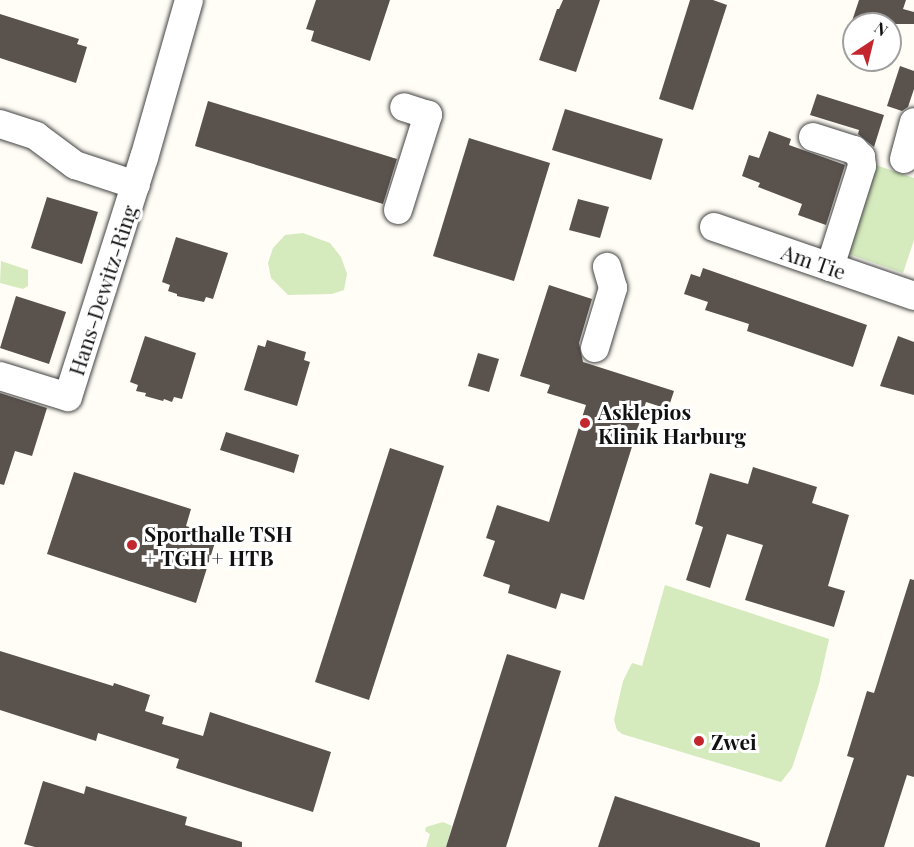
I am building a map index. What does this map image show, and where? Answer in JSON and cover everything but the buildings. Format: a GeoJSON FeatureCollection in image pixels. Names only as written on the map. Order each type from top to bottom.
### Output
{"type":"FeatureCollection","features":[{"type":"Feature","properties":{"kind":"street","name":"Hans-Dewitz-Ring"},"geometry":{"type":"LineString","coordinates":[[0,376],[68,397],[136,185],[189,0]]}},
{"type":"Feature","properties":{"kind":"street"},"geometry":{"type":"LineString","coordinates":[[398,210],[428,115],[404,107]]}},
{"type":"Feature","properties":{"kind":"street"},"geometry":{"type":"LineString","coordinates":[[903,159],[914,122]]}},
{"type":"Feature","properties":{"kind":"street","name":"Hans-Dewitz-Ring"},"geometry":{"type":"LineString","coordinates":[[0,123],[36,136],[75,165],[136,185]]}},
{"type":"Feature","properties":{"kind":"street"},"geometry":{"type":"LineString","coordinates":[[813,136],[854,150],[861,157],[862,166],[830,267]]}},
{"type":"Feature","properties":{"kind":"street","name":"Am Tie"},"geometry":{"type":"LineString","coordinates":[[714,227],[914,296]]}},
{"type":"Feature","properties":{"kind":"street"},"geometry":{"type":"LineString","coordinates":[[595,348],[614,288],[607,267]]}},
{"type":"Feature","properties":{"kind":"green space"},"geometry":{"type":"Polygon","coordinates":[[[870,163],[914,178],[914,240],[903,273],[840,251],[870,163]]]}},
{"type":"Feature","properties":{"kind":"green space"},"geometry":{"type":"Polygon","coordinates":[[[303,233],[330,243],[341,257],[347,274],[344,290],[332,294],[288,295],[271,278],[268,263],[273,248],[285,235],[303,233]]]}},
{"type":"Feature","properties":{"kind":"green space"},"geometry":{"type":"Polygon","coordinates":[[[1,261],[28,270],[28,286],[23,289],[0,283],[1,261]]]}},
{"type":"Feature","properties":{"kind":"green space"},"geometry":{"type":"Polygon","coordinates":[[[665,585],[829,639],[819,684],[792,768],[781,782],[622,734],[617,730],[614,720],[623,681],[632,663],[642,666],[665,585]]]}},
{"type":"Feature","properties":{"kind":"green space"},"geometry":{"type":"Polygon","coordinates":[[[443,822],[452,826],[446,847],[426,847],[430,834],[425,831],[426,827],[443,822]]]}},
{"type":"Feature","properties":{"kind":"place","name":"Asklepios Klinik Harburg"},"geometry":{"type":"Point","coordinates":[585,423]}},
{"type":"Feature","properties":{"kind":"place","name":"Sporthalle TSH + TGH + HTB"},"geometry":{"type":"Point","coordinates":[132,545]}},
{"type":"Feature","properties":{"kind":"place","name":"Zwei"},"geometry":{"type":"Point","coordinates":[699,741]}}]}
